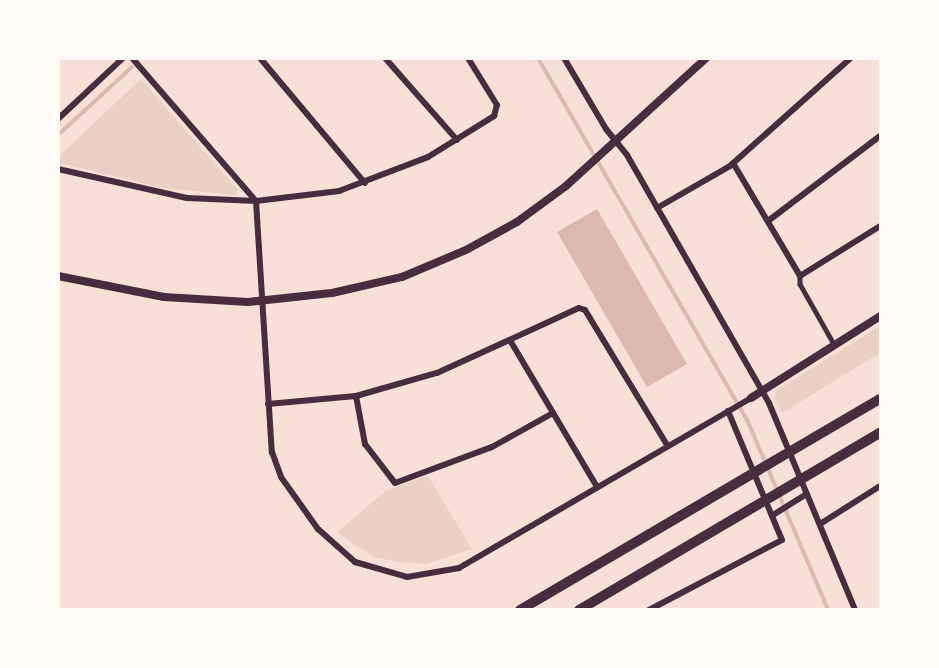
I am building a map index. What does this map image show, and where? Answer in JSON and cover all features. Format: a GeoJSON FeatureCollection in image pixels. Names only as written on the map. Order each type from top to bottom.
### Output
{"type":"FeatureCollection","features":[{"type":"Feature","properties":{"kind":"highway"},"geometry":{"type":"LineString","coordinates":[[520,609],[880,399]]}},
{"type":"Feature","properties":{"kind":"highway"},"geometry":{"type":"LineString","coordinates":[[579,609],[880,434]]}},
{"type":"Feature","properties":{"kind":"street"},"geometry":{"type":"LineString","coordinates":[[58,119],[123,58]]}},
{"type":"Feature","properties":{"kind":"street"},"geometry":{"type":"LineString","coordinates":[[132,58],[256,201],[272,452],[280,477],[332,544],[355,562],[385,573],[407,577],[459,568],[751,398],[880,316]]}},
{"type":"Feature","properties":{"kind":"street"},"geometry":{"type":"LineString","coordinates":[[260,58],[365,183]]}},
{"type":"Feature","properties":{"kind":"street"},"geometry":{"type":"LineString","coordinates":[[385,58],[456,140]]}},
{"type":"Feature","properties":{"kind":"street"},"geometry":{"type":"LineString","coordinates":[[58,169],[187,198],[256,201],[298,198],[365,183],[428,157],[496,112],[497,105],[468,58]]}},
{"type":"Feature","properties":{"kind":"street"},"geometry":{"type":"LineString","coordinates":[[58,276],[164,297],[263,302],[332,293],[428,266],[517,222],[586,168],[706,58]]}},
{"type":"Feature","properties":{"kind":"street"},"geometry":{"type":"LineString","coordinates":[[657,208],[733,162],[851,58]]}},
{"type":"Feature","properties":{"kind":"street"},"geometry":{"type":"LineString","coordinates":[[566,60],[657,208],[762,391],[855,609]]}},
{"type":"Feature","properties":{"kind":"street"},"geometry":{"type":"LineString","coordinates":[[768,221],[880,136]]}},
{"type":"Feature","properties":{"kind":"street"},"geometry":{"type":"LineString","coordinates":[[733,162],[800,276],[800,284],[834,344]]}},
{"type":"Feature","properties":{"kind":"street"},"geometry":{"type":"LineString","coordinates":[[800,276],[880,226]]}},
{"type":"Feature","properties":{"kind":"street"},"geometry":{"type":"LineString","coordinates":[[268,404],[356,396],[437,373],[511,342],[573,308],[585,310],[667,445]]}},
{"type":"Feature","properties":{"kind":"street"},"geometry":{"type":"LineString","coordinates":[[511,342],[597,487]]}},
{"type":"Feature","properties":{"kind":"street"},"geometry":{"type":"LineString","coordinates":[[356,396],[365,444],[395,483],[492,447],[552,413]]}},
{"type":"Feature","properties":{"kind":"street"},"geometry":{"type":"LineString","coordinates":[[649,609],[782,540],[728,411]]}},
{"type":"Feature","properties":{"kind":"street"},"geometry":{"type":"LineString","coordinates":[[820,524],[880,486]]}},
{"type":"Feature","properties":{"kind":"street"},"geometry":{"type":"LineString","coordinates":[[773,515],[807,494]]}},
{"type":"Feature","properties":{"kind":"shaded area"},"geometry":{"type":"Polygon","coordinates":[[[141,79],[238,190],[236,195],[163,188],[59,163],[59,156],[141,79]]]}},
{"type":"Feature","properties":{"kind":"shaded area"},"geometry":{"type":"Polygon","coordinates":[[[597,209],[687,364],[647,387],[557,232],[597,209]]]}},
{"type":"Feature","properties":{"kind":"shaded area"},"geometry":{"type":"Polygon","coordinates":[[[880,326],[880,353],[782,413],[774,397],[777,390],[880,326]]]}},
{"type":"Feature","properties":{"kind":"shaded area"},"geometry":{"type":"Polygon","coordinates":[[[428,476],[472,549],[426,564],[400,562],[373,557],[337,532],[387,490],[428,476]]]}},
{"type":"Feature","properties":{"kind":"waterway"},"geometry":{"type":"LineString","coordinates":[[538,58],[748,422],[828,610]]}},
{"type":"Feature","properties":{"kind":"waterway"},"geometry":{"type":"LineString","coordinates":[[58,135],[132,67]]}}]}
